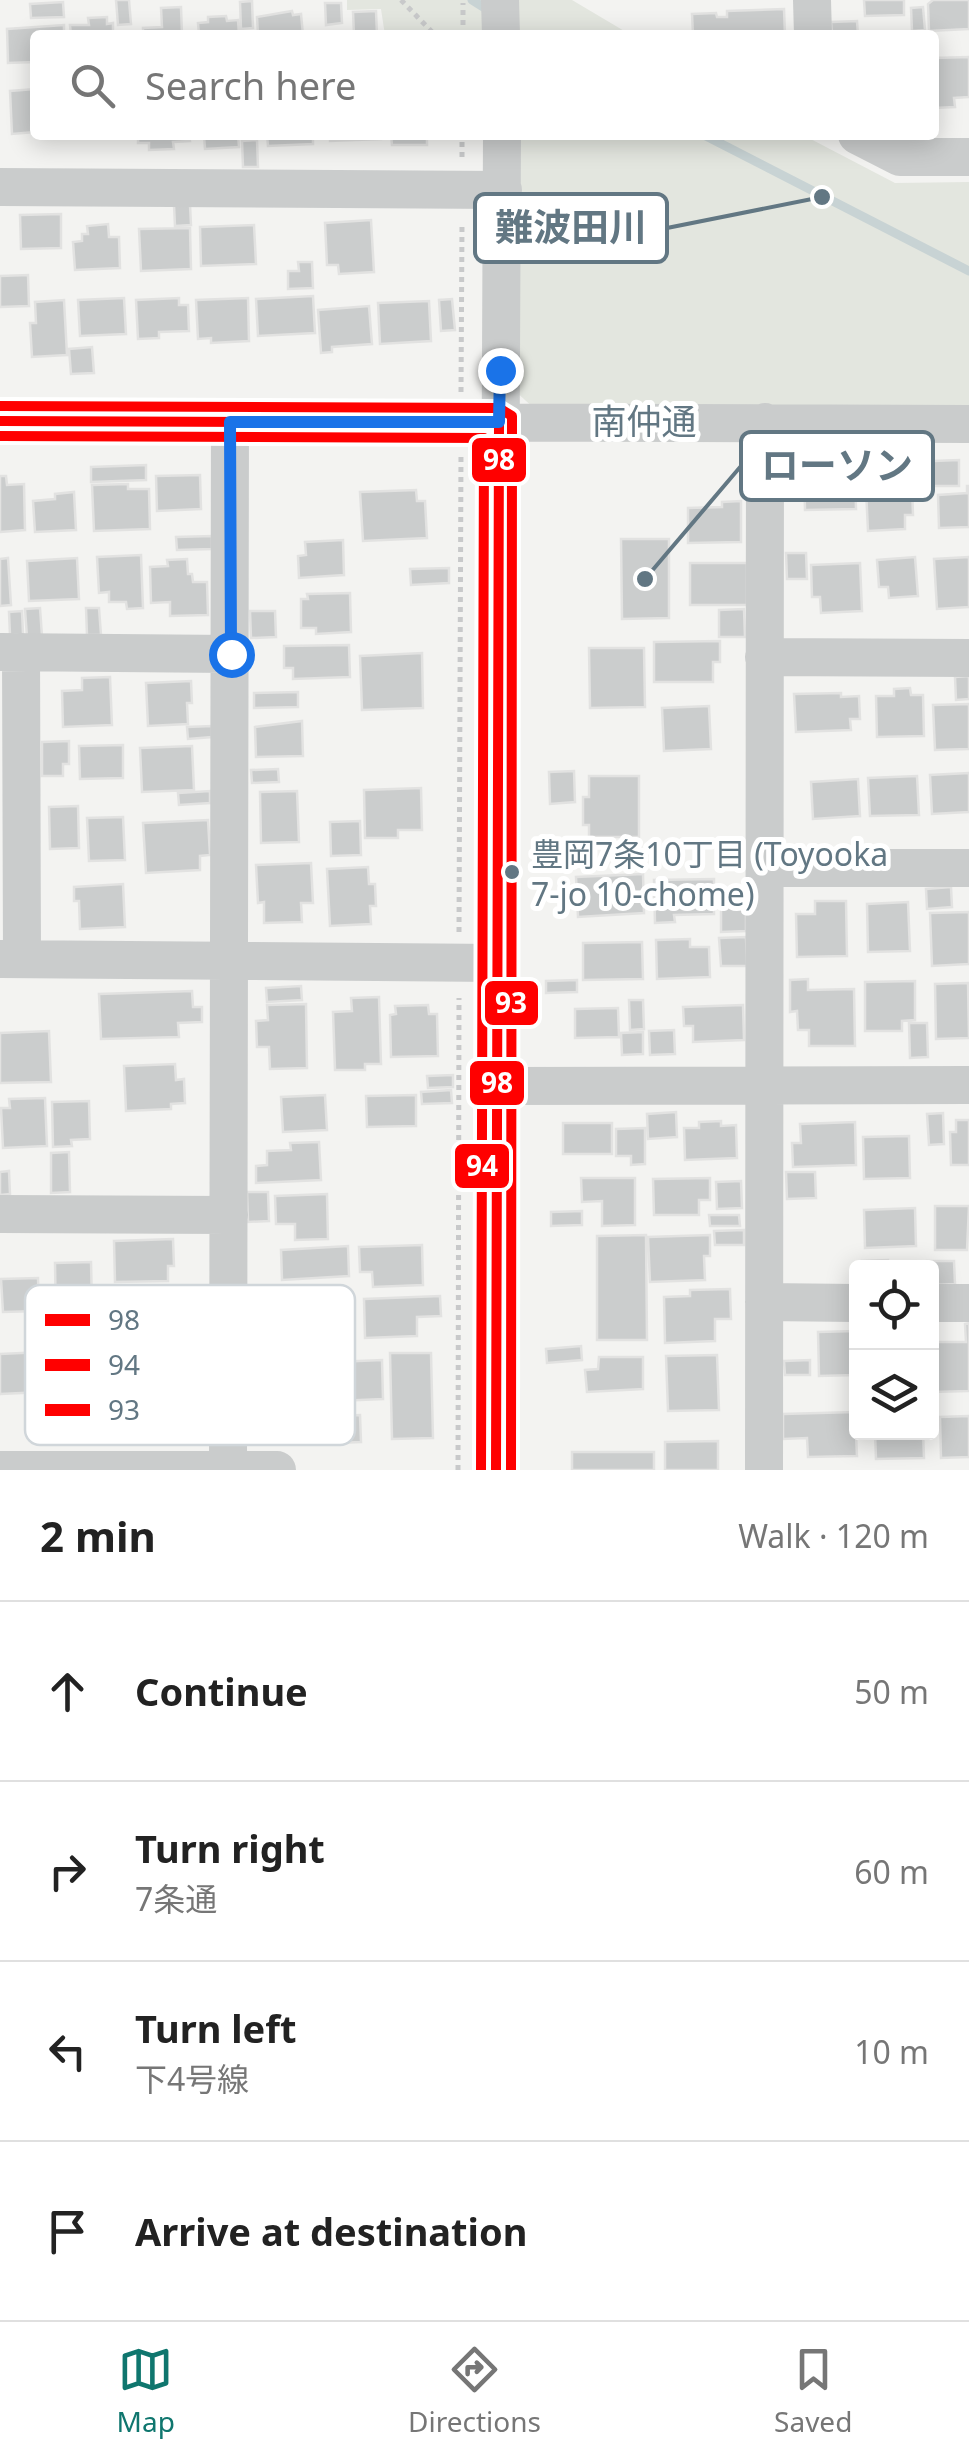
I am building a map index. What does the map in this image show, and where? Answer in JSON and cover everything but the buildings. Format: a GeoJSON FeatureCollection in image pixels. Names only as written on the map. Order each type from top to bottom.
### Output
{"type":"FeatureCollection","features":[{"type":"Feature","properties":{"kind":"street"},"geometry":{"type":"LineString","coordinates":[[500,0],[501,30]]}},
{"type":"Feature","properties":{"kind":"street"},"geometry":{"type":"LineString","coordinates":[[812,0],[812,30]]}},
{"type":"Feature","properties":{"kind":"street"},"geometry":{"type":"LineString","coordinates":[[496,1470],[502,140]]}},
{"type":"Feature","properties":{"kind":"street"},"geometry":{"type":"LineString","coordinates":[[867,140],[900,156],[969,157]]}},
{"type":"Feature","properties":{"kind":"street"},"geometry":{"type":"LineString","coordinates":[[0,187],[502,190]]}},
{"type":"Feature","properties":{"kind":"street","name":"南仲通"},"geometry":{"type":"LineString","coordinates":[[0,421],[969,424]]}},
{"type":"Feature","properties":{"kind":"street"},"geometry":{"type":"LineString","coordinates":[[229,1285],[230,422]]}},
{"type":"Feature","properties":{"kind":"street"},"geometry":{"type":"LineString","coordinates":[[764,422],[764,1470]]}},
{"type":"Feature","properties":{"kind":"street"},"geometry":{"type":"LineString","coordinates":[[231,654],[10,652],[11,959],[498,963]]}},
{"type":"Feature","properties":{"kind":"street"},"geometry":{"type":"LineString","coordinates":[[764,658],[969,658]]}},
{"type":"Feature","properties":{"kind":"street"},"geometry":{"type":"LineString","coordinates":[[766,868],[969,868]]}},
{"type":"Feature","properties":{"kind":"street"},"geometry":{"type":"LineString","coordinates":[[499,1086],[969,1085]]}},
{"type":"Feature","properties":{"kind":"street"},"geometry":{"type":"LineString","coordinates":[[0,1214],[229,1215]]}},
{"type":"Feature","properties":{"kind":"street"},"geometry":{"type":"LineString","coordinates":[[764,1302],[849,1302]]}},
{"type":"Feature","properties":{"kind":"street"},"geometry":{"type":"LineString","coordinates":[[939,1303],[969,1304]]}},
{"type":"Feature","properties":{"kind":"street"},"geometry":{"type":"LineString","coordinates":[[228,1445],[228,1470]]}},
{"type":"Feature","properties":{"kind":"street"},"geometry":{"type":"LineString","coordinates":[[0,1470],[277,1470]]}},
{"type":"Feature","properties":{"kind":"path"},"geometry":{"type":"LineString","coordinates":[[401,0],[430,30]]}},
{"type":"Feature","properties":{"kind":"path"},"geometry":{"type":"LineString","coordinates":[[463,0],[463,30]]}},
{"type":"Feature","properties":{"kind":"path"},"geometry":{"type":"LineString","coordinates":[[461,408],[462,140]]}},
{"type":"Feature","properties":{"kind":"path"},"geometry":{"type":"LineString","coordinates":[[458,1470],[461,448]]}},
{"type":"Feature","properties":{"kind":"shaded area"},"geometry":{"type":"Polygon","coordinates":[[[347,0],[489,0],[489,30],[384,30],[381,9],[347,10],[347,0]]]}},
{"type":"Feature","properties":{"kind":"shaded area"},"geometry":{"type":"Polygon","coordinates":[[[512,0],[572,0],[623,30],[512,30],[512,0]]]}},
{"type":"Feature","properties":{"kind":"shaded area"},"geometry":{"type":"Polygon","coordinates":[[[512,140],[813,140],[895,183],[969,182],[969,414],[538,412],[512,388],[512,140]]]}},
{"type":"Feature","properties":{"kind":"waterway"},"geometry":{"type":"LineString","coordinates":[[472,0],[491,12]]}},
{"type":"Feature","properties":{"kind":"waterway"},"geometry":{"type":"LineString","coordinates":[[714,140],[969,271]]}},
{"type":"Feature","properties":{"kind":"transit line","name":"93"},"geometry":{"type":"LineString","coordinates":[[0,406],[499,408],[512,416],[511,1470]]}},
{"type":"Feature","properties":{"kind":"transit line","name":"98"},"geometry":{"type":"LineString","coordinates":[[0,421],[499,423],[496,1470]]}},
{"type":"Feature","properties":{"kind":"transit line","name":"94"},"geometry":{"type":"LineString","coordinates":[[0,436],[484,438],[481,1470]]}},
{"type":"Feature","properties":{"kind":"place","name":"難波田川"},"geometry":{"type":"Point","coordinates":[822,197]}},
{"type":"Feature","properties":{"kind":"place","name":"ローソン"},"geometry":{"type":"Point","coordinates":[645,579]}},
{"type":"Feature","properties":{"kind":"place","name":"豊岡7条10丁目 (Toyooka 7-jo 10-chome)"},"geometry":{"type":"Point","coordinates":[512,872]}},
{"type":"Feature","properties":{"kind":"route"},"geometry":{"type":"LineString","coordinates":[[231,654],[230,422],[499,422],[500,370]]}}]}
